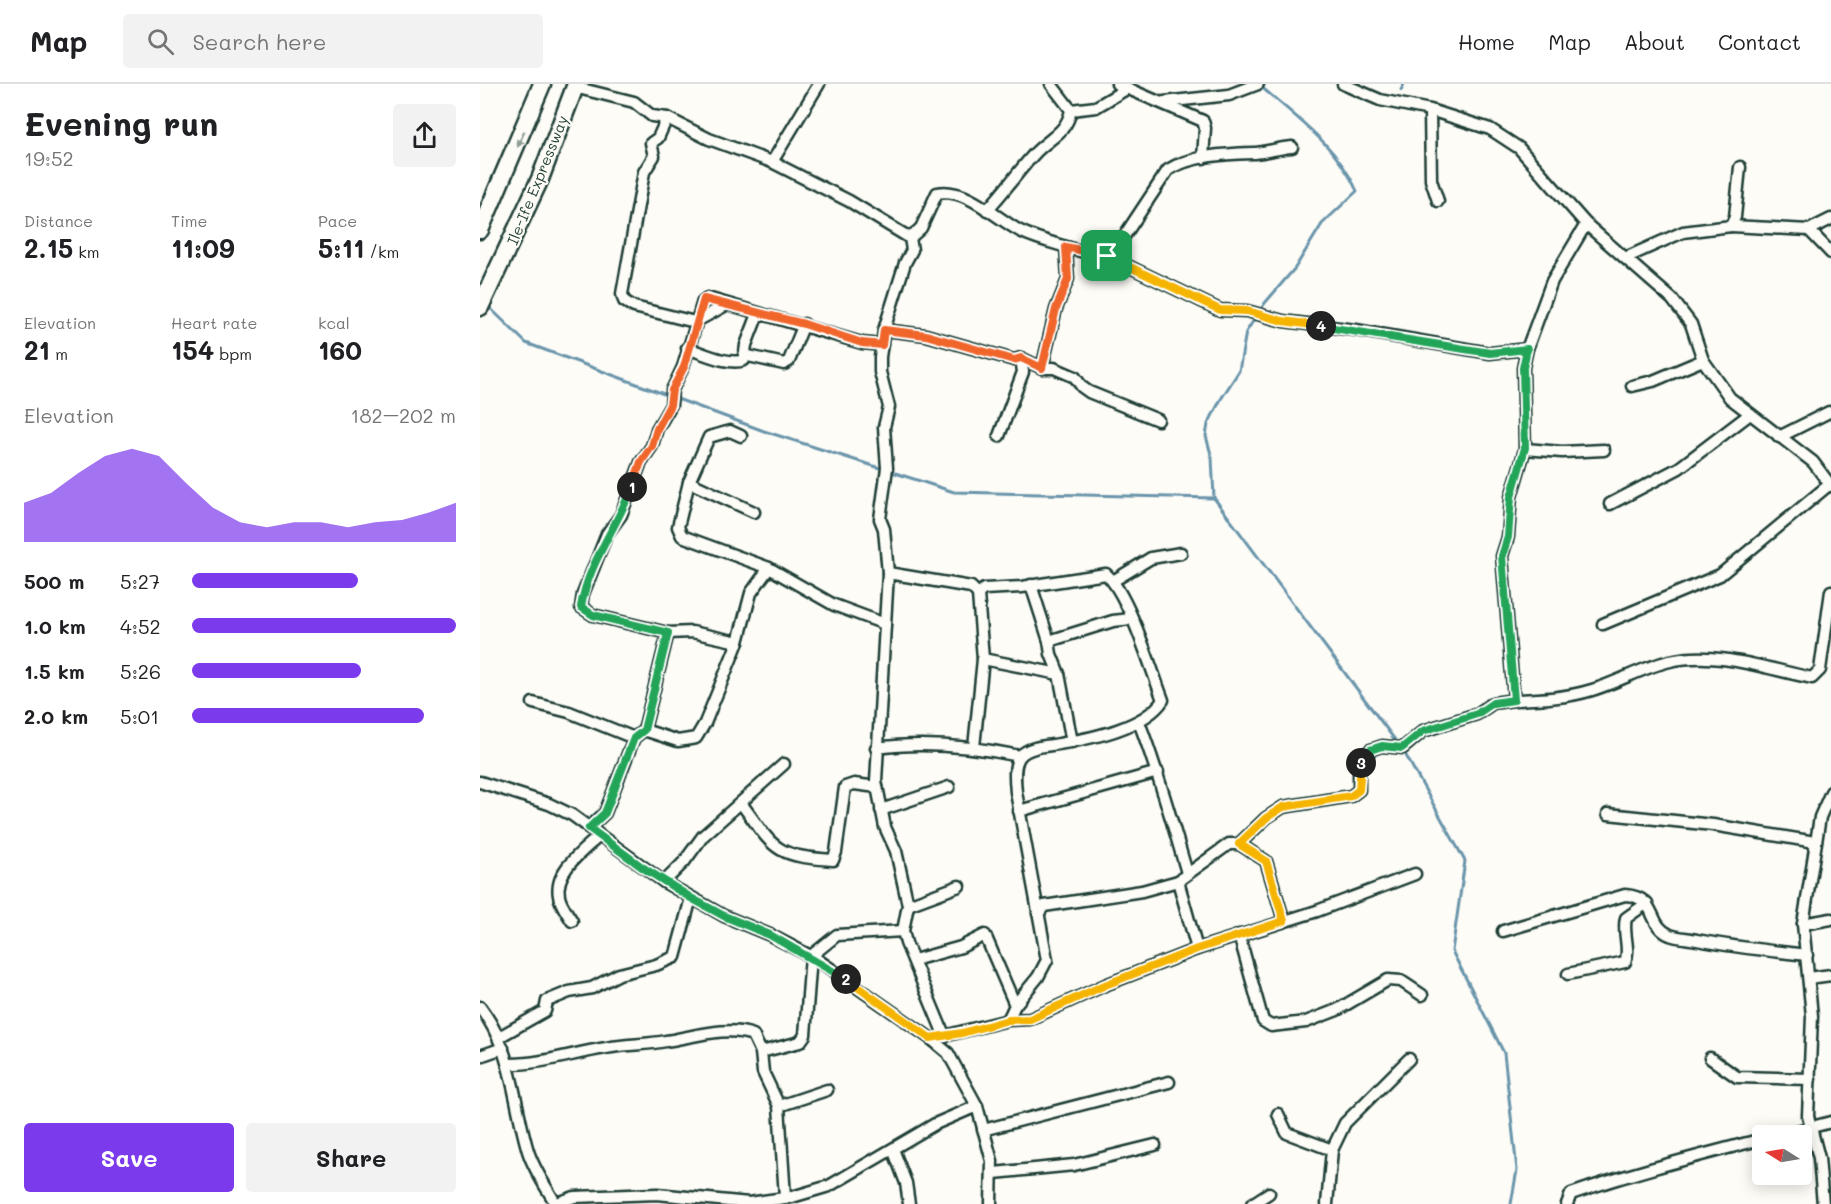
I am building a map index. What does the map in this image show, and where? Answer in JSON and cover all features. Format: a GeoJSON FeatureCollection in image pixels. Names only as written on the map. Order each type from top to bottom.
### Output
{"type":"FeatureCollection","features":[{"type":"Feature","properties":{"kind":"highway","name":"Ile-Ife Expressway"},"geometry":{"type":"LineString","coordinates":[[480,230],[542,84]]}},
{"type":"Feature","properties":{"kind":"highway","name":"Ile-Ife Expressway"},"geometry":{"type":"LineString","coordinates":[[480,307],[540,179],[575,86]]}},
{"type":"Feature","properties":{"kind":"street"},"geometry":{"type":"LineString","coordinates":[[772,162],[819,84]]}},
{"type":"Feature","properties":{"kind":"street"},"geometry":{"type":"LineString","coordinates":[[1117,84],[1160,102],[1183,107],[1203,121],[1205,128],[1203,158]]}},
{"type":"Feature","properties":{"kind":"street"},"geometry":{"type":"LineString","coordinates":[[1183,107],[1213,95],[1229,95],[1258,84]]}},
{"type":"Feature","properties":{"kind":"street"},"geometry":{"type":"LineString","coordinates":[[1343,84],[1380,100],[1430,110],[1490,129],[1519,148],[1586,224],[1672,299],[1691,324],[1703,360],[1730,398],[1813,462],[1831,485],[1720,575],[1603,624]]}},
{"type":"Feature","properties":{"kind":"street"},"geometry":{"type":"LineString","coordinates":[[575,86],[634,102],[652,116],[667,118],[709,139],[772,162],[849,201],[910,238],[912,250],[905,263],[884,330],[880,372],[888,393],[889,406],[884,427],[887,468],[879,519],[884,529],[888,573],[876,748],[877,787],[885,826],[896,851],[908,906],[903,931],[945,1037]]}},
{"type":"Feature","properties":{"kind":"street"},"geometry":{"type":"LineString","coordinates":[[1057,86],[1071,110]]}},
{"type":"Feature","properties":{"kind":"street"},"geometry":{"type":"LineString","coordinates":[[1071,110],[1096,107],[1128,88]]}},
{"type":"Feature","properties":{"kind":"street"},"geometry":{"type":"LineString","coordinates":[[987,210],[1010,187],[1036,152],[1063,130],[1071,110]]}},
{"type":"Feature","properties":{"kind":"street"},"geometry":{"type":"LineString","coordinates":[[1430,110],[1431,180],[1438,201]]}},
{"type":"Feature","properties":{"kind":"street"},"geometry":{"type":"LineString","coordinates":[[667,118],[658,138],[651,143],[654,156],[644,172],[622,294],[624,301],[634,308],[695,322],[726,305]]}},
{"type":"Feature","properties":{"kind":"street"},"geometry":{"type":"LineString","coordinates":[[1107,256],[1113,253],[1168,170],[1177,164],[1231,152],[1256,153],[1292,147]]}},
{"type":"Feature","properties":{"kind":"street"},"geometry":{"type":"LineString","coordinates":[[1731,226],[1736,217],[1740,167]]}},
{"type":"Feature","properties":{"kind":"street"},"geometry":{"type":"LineString","coordinates":[[910,238],[921,228],[937,193],[952,193],[987,210],[1019,230],[1066,247],[1107,256],[1220,310],[1247,311],[1283,321],[1356,330],[1490,353],[1527,349]]}},
{"type":"Feature","properties":{"kind":"street"},"geometry":{"type":"LineString","coordinates":[[1625,258],[1683,232],[1731,226],[1809,230],[1831,219]]}},
{"type":"Feature","properties":{"kind":"street"},"geometry":{"type":"LineString","coordinates":[[1514,700],[1502,556],[1508,537],[1511,497],[1525,448],[1523,368],[1527,349],[1552,281],[1586,224]]}},
{"type":"Feature","properties":{"kind":"street"},"geometry":{"type":"LineString","coordinates":[[1809,230],[1825,243],[1831,253]]}},
{"type":"Feature","properties":{"kind":"street"},"geometry":{"type":"LineString","coordinates":[[1042,368],[1056,309],[1068,279],[1066,247]]}},
{"type":"Feature","properties":{"kind":"street"},"geometry":{"type":"LineString","coordinates":[[738,642],[692,632],[668,633],[593,615],[581,607],[583,594],[608,534],[621,515],[641,462],[652,446],[657,429],[670,405],[672,390],[684,367],[687,348],[704,299],[804,324],[862,343],[882,345]]}},
{"type":"Feature","properties":{"kind":"street"},"geometry":{"type":"LineString","coordinates":[[687,348],[739,362],[744,360],[758,314]]}},
{"type":"Feature","properties":{"kind":"street"},"geometry":{"type":"LineString","coordinates":[[744,355],[784,364],[789,361],[804,324]]}},
{"type":"Feature","properties":{"kind":"street"},"geometry":{"type":"LineString","coordinates":[[884,330],[926,335],[1014,360],[1021,358],[1042,368],[1054,368],[1075,376],[1082,387],[1089,392],[1158,420]]}},
{"type":"Feature","properties":{"kind":"street"},"geometry":{"type":"LineString","coordinates":[[999,436],[1023,372],[1021,358]]}},
{"type":"Feature","properties":{"kind":"street"},"geometry":{"type":"LineString","coordinates":[[1632,386],[1653,381],[1703,360]]}},
{"type":"Feature","properties":{"kind":"street"},"geometry":{"type":"LineString","coordinates":[[1779,437],[1829,412]]}},
{"type":"Feature","properties":{"kind":"street"},"geometry":{"type":"LineString","coordinates":[[1610,504],[1679,468],[1750,414]]}},
{"type":"Feature","properties":{"kind":"street"},"geometry":{"type":"LineString","coordinates":[[741,436],[730,431],[709,437],[690,482],[678,527],[682,536],[769,568],[834,605],[885,624]]}},
{"type":"Feature","properties":{"kind":"street"},"geometry":{"type":"LineString","coordinates":[[1525,448],[1562,452],[1604,450]]}},
{"type":"Feature","properties":{"kind":"street"},"geometry":{"type":"LineString","coordinates":[[690,482],[754,512]]}},
{"type":"Feature","properties":{"kind":"street"},"geometry":{"type":"LineString","coordinates":[[1113,580],[1151,558],[1181,553]]}},
{"type":"Feature","properties":{"kind":"street"},"geometry":{"type":"LineString","coordinates":[[644,730],[678,741],[696,738],[705,723],[738,642],[751,593],[769,568]]}},
{"type":"Feature","properties":{"kind":"street"},"geometry":{"type":"LineString","coordinates":[[888,573],[971,587],[978,594],[983,659],[974,747]]}},
{"type":"Feature","properties":{"kind":"street"},"geometry":{"type":"LineString","coordinates":[[876,748],[905,744],[974,747],[1020,756],[1032,749],[1072,742],[1139,722],[1155,711],[1163,700],[1131,619],[1113,580],[1106,574],[984,589],[978,594]]}},
{"type":"Feature","properties":{"kind":"street"},"geometry":{"type":"LineString","coordinates":[[1031,585],[1059,674],[1072,742]]}},
{"type":"Feature","properties":{"kind":"street"},"geometry":{"type":"LineString","coordinates":[[1239,844],[1266,818],[1283,807],[1351,796],[1359,790],[1359,766],[1370,750],[1382,746],[1402,748],[1423,731],[1477,714],[1493,703],[1558,698],[1593,690],[1671,661],[1693,658],[1719,658],[1812,678],[1820,670],[1831,591]]}},
{"type":"Feature","properties":{"kind":"street"},"geometry":{"type":"LineString","coordinates":[[1049,641],[1113,621],[1131,619]]}},
{"type":"Feature","properties":{"kind":"street"},"geometry":{"type":"LineString","coordinates":[[589,828],[605,813],[634,738],[644,730],[668,633]]}},
{"type":"Feature","properties":{"kind":"street"},"geometry":{"type":"LineString","coordinates":[[983,659],[1059,674]]}},
{"type":"Feature","properties":{"kind":"street"},"geometry":{"type":"LineString","coordinates":[[533,703],[569,712],[634,738]]}},
{"type":"Feature","properties":{"kind":"street"},"geometry":{"type":"LineString","coordinates":[[1139,722],[1158,772],[1161,789],[1187,873]]}},
{"type":"Feature","properties":{"kind":"street"},"geometry":{"type":"LineString","coordinates":[[1008,1020],[1015,1005],[1047,960],[1019,811],[1015,772],[1020,756]]}},
{"type":"Feature","properties":{"kind":"street"},"geometry":{"type":"LineString","coordinates":[[664,882],[684,862],[704,836],[784,764]]}},
{"type":"Feature","properties":{"kind":"street"},"geometry":{"type":"LineString","coordinates":[[1019,811],[1158,772]]}},
{"type":"Feature","properties":{"kind":"street"},"geometry":{"type":"LineString","coordinates":[[480,782],[549,804],[572,815],[664,882],[691,898],[811,956],[930,1038],[948,1053],[977,1106],[993,1173],[991,1204]]}},
{"type":"Feature","properties":{"kind":"street"},"geometry":{"type":"LineString","coordinates":[[741,803],[773,845],[791,857],[832,861],[836,852],[845,787],[854,784],[877,787]]}},
{"type":"Feature","properties":{"kind":"street"},"geometry":{"type":"LineString","coordinates":[[881,810],[949,787]]}},
{"type":"Feature","properties":{"kind":"street"},"geometry":{"type":"LineString","coordinates":[[1810,1125],[1809,978],[1803,924],[1820,817],[1831,792]]}},
{"type":"Feature","properties":{"kind":"street"},"geometry":{"type":"LineString","coordinates":[[1608,814],[1713,825],[1815,842]]}},
{"type":"Feature","properties":{"kind":"street"},"geometry":{"type":"LineString","coordinates":[[572,921],[559,897],[560,881],[565,870],[599,836]]}},
{"type":"Feature","properties":{"kind":"street"},"geometry":{"type":"LineString","coordinates":[[1038,914],[1044,906],[1142,891],[1178,881],[1228,844],[1239,844],[1266,861],[1284,921]]}},
{"type":"Feature","properties":{"kind":"street"},"geometry":{"type":"LineString","coordinates":[[930,1038],[945,1037],[1008,1020],[1030,1019],[1105,985],[1197,949],[1284,921],[1415,874]]}},
{"type":"Feature","properties":{"kind":"street"},"geometry":{"type":"LineString","coordinates":[[1178,881],[1197,949]]}},
{"type":"Feature","properties":{"kind":"street"},"geometry":{"type":"LineString","coordinates":[[908,906],[959,886]]}},
{"type":"Feature","properties":{"kind":"street"},"geometry":{"type":"LineString","coordinates":[[1503,931],[1625,895],[1638,896],[1647,903],[1655,921],[1668,934],[1714,944],[1806,956]]}},
{"type":"Feature","properties":{"kind":"street"},"geometry":{"type":"LineString","coordinates":[[499,1037],[545,1011],[547,1001],[569,992],[592,988],[619,974],[656,965],[675,957],[691,898]]}},
{"type":"Feature","properties":{"kind":"street"},"geometry":{"type":"LineString","coordinates":[[1568,974],[1625,962],[1628,957],[1624,933],[1626,918],[1647,903]]}},
{"type":"Feature","properties":{"kind":"street"},"geometry":{"type":"LineString","coordinates":[[1803,924],[1831,920]]}},
{"type":"Feature","properties":{"kind":"street"},"geometry":{"type":"LineString","coordinates":[[761,1052],[800,1042],[805,1035],[811,956],[837,935],[903,931]]}},
{"type":"Feature","properties":{"kind":"street"},"geometry":{"type":"LineString","coordinates":[[914,960],[961,946],[985,935],[1015,1005]]}},
{"type":"Feature","properties":{"kind":"street"},"geometry":{"type":"LineString","coordinates":[[1239,935],[1263,1021],[1271,1026],[1306,1022],[1337,1010],[1388,980],[1401,981],[1422,995]]}},
{"type":"Feature","properties":{"kind":"street"},"geometry":{"type":"LineString","coordinates":[[1809,978],[1831,975]]}},
{"type":"Feature","properties":{"kind":"street"},"geometry":{"type":"LineString","coordinates":[[480,1007],[499,1037],[510,1064],[529,1153],[555,1204],[574,1197],[657,1194],[749,1204],[792,1197],[829,1186],[935,1124],[977,1106]]}},
{"type":"Feature","properties":{"kind":"street"},"geometry":{"type":"LineString","coordinates":[[510,1064],[530,1064],[607,1047],[733,1032],[753,1035],[761,1052],[763,1072],[779,1106],[785,1197]]}},
{"type":"Feature","properties":{"kind":"street"},"geometry":{"type":"LineString","coordinates":[[480,1056],[503,1048]]}},
{"type":"Feature","properties":{"kind":"street"},"geometry":{"type":"LineString","coordinates":[[1710,1058],[1737,1077],[1810,1079]]}},
{"type":"Feature","properties":{"kind":"street"},"geometry":{"type":"LineString","coordinates":[[1327,1204],[1332,1150],[1345,1124],[1409,1059]]}},
{"type":"Feature","properties":{"kind":"street"},"geometry":{"type":"LineString","coordinates":[[983,1130],[1169,1082]]}},
{"type":"Feature","properties":{"kind":"street"},"geometry":{"type":"LineString","coordinates":[[779,1106],[827,1090]]}},
{"type":"Feature","properties":{"kind":"street"},"geometry":{"type":"LineString","coordinates":[[1278,1114],[1287,1133],[1332,1150]]}},
{"type":"Feature","properties":{"kind":"street"},"geometry":{"type":"LineString","coordinates":[[1812,1127],[1831,1122]]}},
{"type":"Feature","properties":{"kind":"street"},"geometry":{"type":"LineString","coordinates":[[1812,1134],[1827,1184],[1823,1204]]}},
{"type":"Feature","properties":{"kind":"street"},"geometry":{"type":"LineString","coordinates":[[1567,1204],[1571,1194],[1612,1180],[1752,1142]]}},
{"type":"Feature","properties":{"kind":"street"},"geometry":{"type":"LineString","coordinates":[[993,1173],[1074,1165],[1155,1145]]}},
{"type":"Feature","properties":{"kind":"street"},"geometry":{"type":"LineString","coordinates":[[893,1149],[906,1183],[909,1204]]}},
{"type":"Feature","properties":{"kind":"street"},"geometry":{"type":"LineString","coordinates":[[1252,1204],[1269,1193]]}},
{"type":"Feature","properties":{"kind":"waterway"},"geometry":{"type":"LineString","coordinates":[[1401,90],[1404,84]]}},
{"type":"Feature","properties":{"kind":"waterway"},"geometry":{"type":"LineString","coordinates":[[1259,85],[1327,146],[1349,175],[1357,191],[1322,224],[1295,268],[1265,303],[1246,332],[1239,371],[1208,424],[1206,436],[1212,458],[1214,498],[1398,744]]}},
{"type":"Feature","properties":{"kind":"waterway"},"geometry":{"type":"LineString","coordinates":[[486,304],[526,343],[764,431],[883,469]]}},
{"type":"Feature","properties":{"kind":"waterway"},"geometry":{"type":"LineString","coordinates":[[889,471],[954,492],[1214,498]]}},
{"type":"Feature","properties":{"kind":"waterway"},"geometry":{"type":"LineString","coordinates":[[1404,752],[1465,861],[1452,951],[1504,1053],[1517,1170],[1511,1204]]}},
{"type":"Feature","properties":{"kind":"route"},"geometry":{"type":"LineString","coordinates":[[1066,247],[1091,255],[1107,256],[1220,310],[1247,311],[1283,321],[1356,330],[1490,353],[1527,349],[1523,368],[1525,448],[1511,497],[1508,537],[1502,556],[1505,616],[1514,700],[1493,703],[1477,714],[1423,731],[1402,748],[1382,746],[1370,750],[1359,766],[1359,790],[1351,796],[1283,807],[1266,818],[1239,844],[1266,861],[1284,921],[1197,949],[1105,985],[1030,1019],[1008,1020],[945,1037],[930,1038],[818,960],[691,898],[642,867],[589,828],[605,813],[634,738],[644,730],[668,633],[593,615],[581,607],[583,594],[608,534],[621,515],[641,462],[652,446],[657,429],[670,405],[672,390],[684,367],[687,348],[704,299],[758,314],[795,321],[862,343],[882,345],[884,330],[926,335],[1014,360],[1021,358],[1042,368],[1056,309],[1068,279],[1066,247]]}}]}
